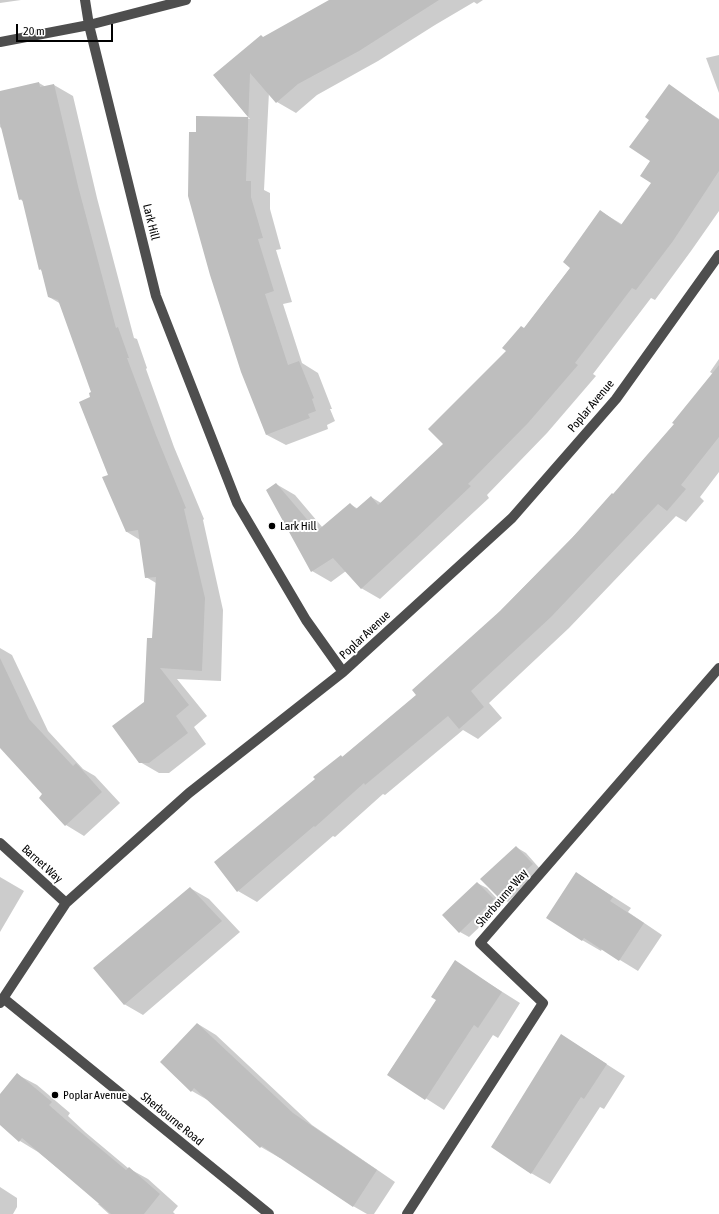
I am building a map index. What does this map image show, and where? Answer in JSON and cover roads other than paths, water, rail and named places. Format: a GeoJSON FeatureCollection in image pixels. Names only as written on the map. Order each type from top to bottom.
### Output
{"type":"FeatureCollection","features":[{"type":"Feature","properties":{"kind":"street","name":"Lark Hill"},"geometry":{"type":"LineString","coordinates":[[85,0],[89,24],[156,296],[237,503],[306,620],[343,672]]}},
{"type":"Feature","properties":{"kind":"street"},"geometry":{"type":"LineString","coordinates":[[0,42],[89,24],[186,0]]}},
{"type":"Feature","properties":{"kind":"street","name":"Poplar Avenue"},"geometry":{"type":"LineString","coordinates":[[1,1001],[66,904],[189,793],[343,672],[512,518],[616,399],[719,254]]}},
{"type":"Feature","properties":{"kind":"street","name":"Sherbourne Way"},"geometry":{"type":"LineString","coordinates":[[407,1214],[543,1003],[480,943],[719,668]]}},
{"type":"Feature","properties":{"kind":"street","name":"Barnet Way"},"geometry":{"type":"LineString","coordinates":[[0,843],[66,904]]}},
{"type":"Feature","properties":{"kind":"street","name":"Sherbourne Road"},"geometry":{"type":"LineString","coordinates":[[1,1001],[269,1214]]}},
{"type":"Feature","properties":{"kind":"place","name":"Lark Hill"},"geometry":{"type":"Point","coordinates":[272,526]}},
{"type":"Feature","properties":{"kind":"place","name":"Poplar Avenue"},"geometry":{"type":"Point","coordinates":[55,1095]}}]}
